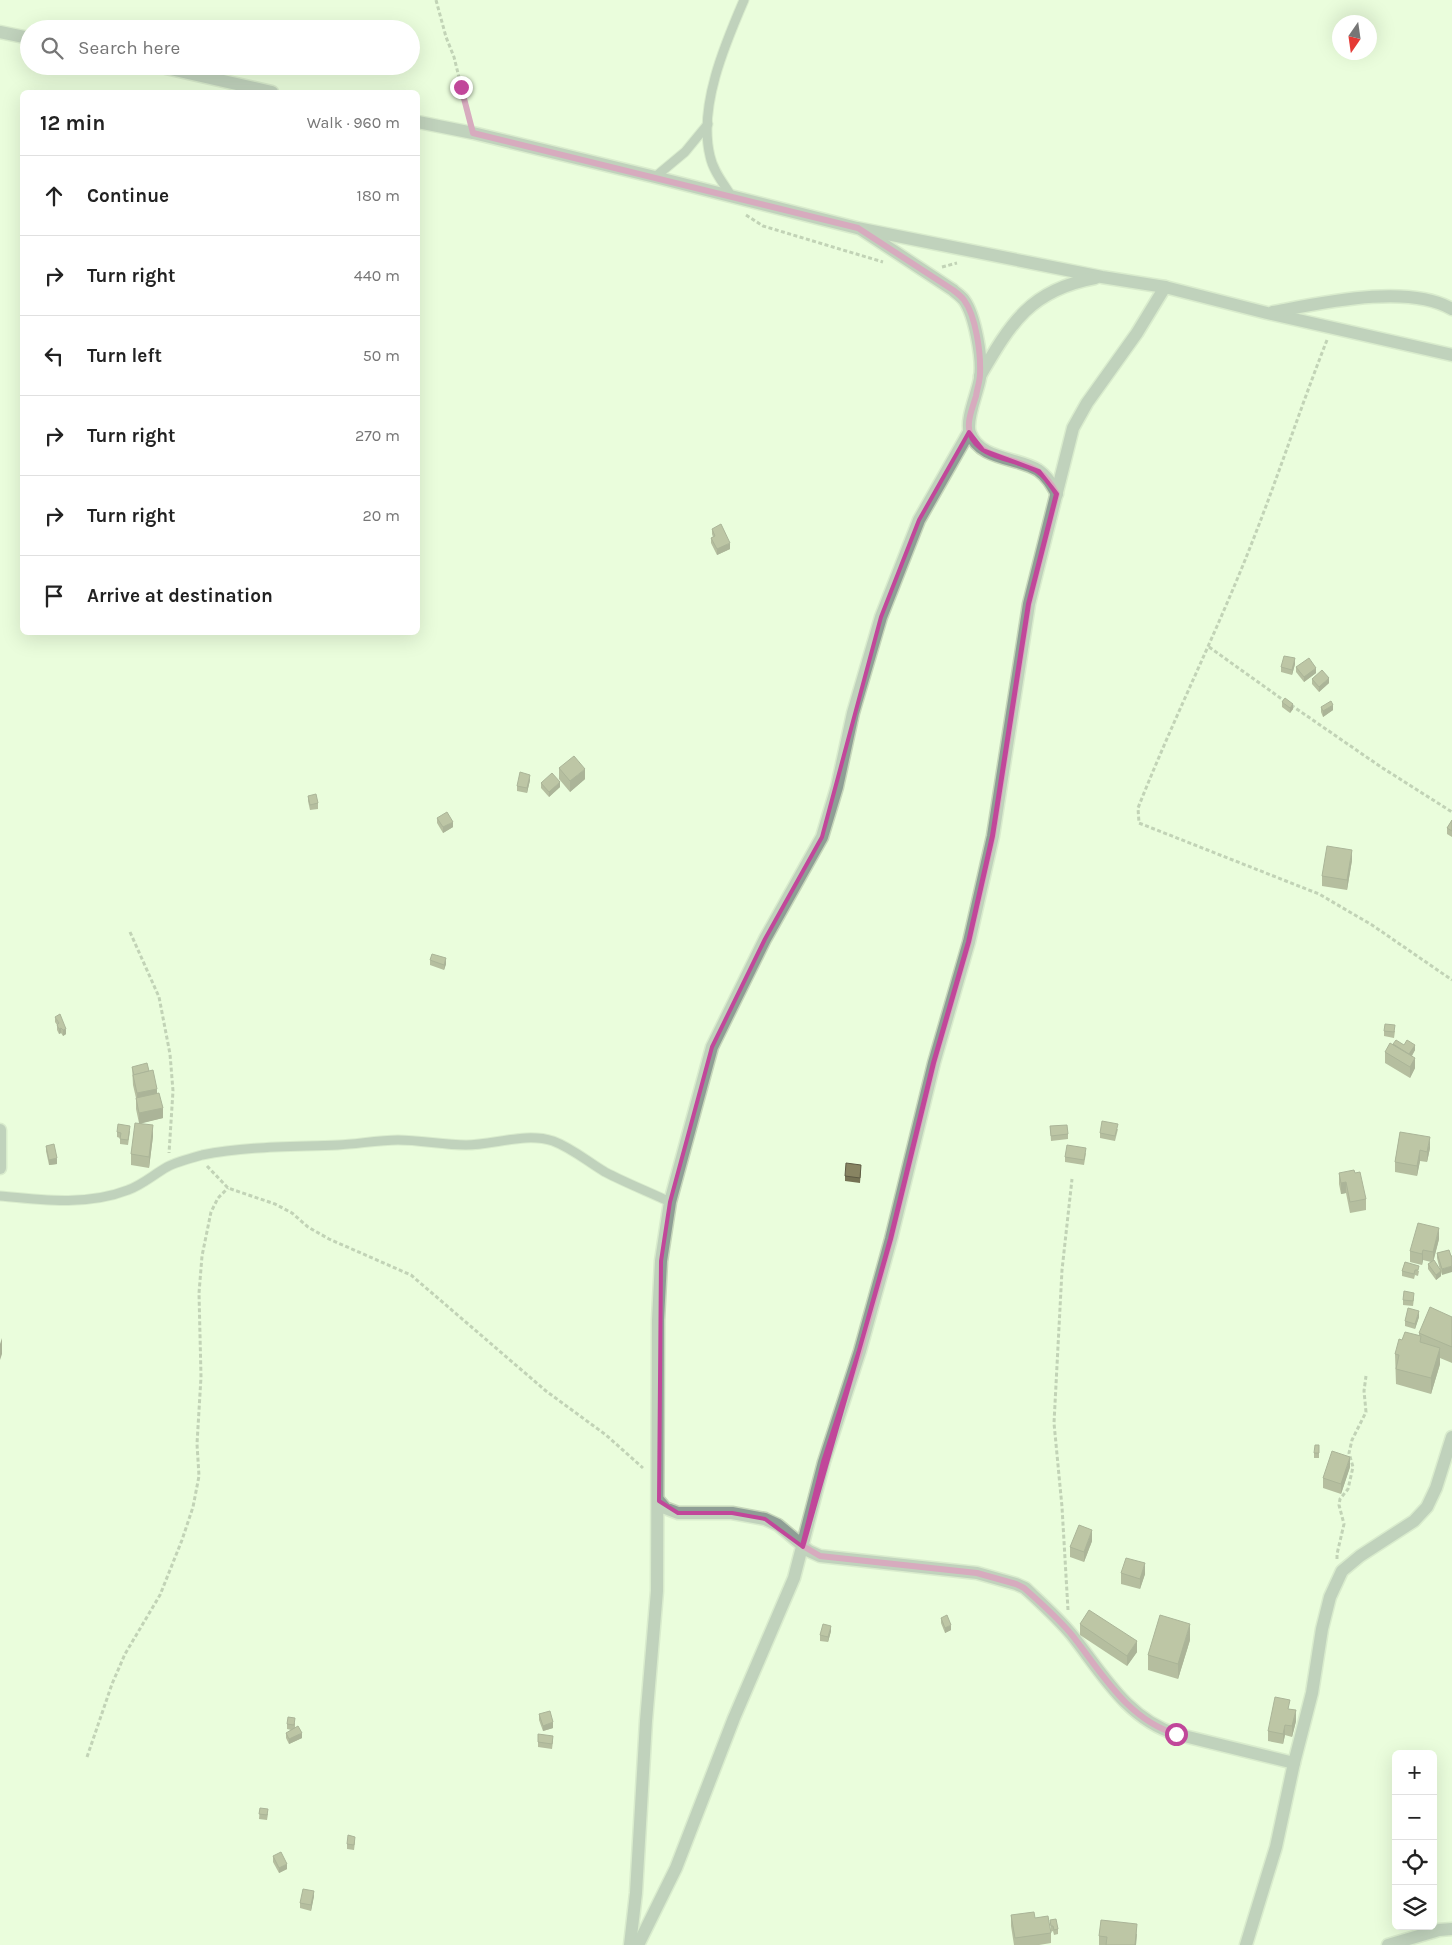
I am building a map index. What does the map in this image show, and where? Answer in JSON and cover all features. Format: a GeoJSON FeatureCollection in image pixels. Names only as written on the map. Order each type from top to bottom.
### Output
{"type":"FeatureCollection","features":[{"type":"Feature","properties":{"kind":"street"},"geometry":{"type":"LineString","coordinates":[[0,32],[20,36]]}},
{"type":"Feature","properties":{"kind":"street"},"geometry":{"type":"LineString","coordinates":[[197,75],[263,90]]}},
{"type":"Feature","properties":{"kind":"street"},"geometry":{"type":"LineString","coordinates":[[420,122],[473,133],[656,177],[858,228],[1102,277],[1165,287],[1267,313],[1452,355]]}},
{"type":"Feature","properties":{"kind":"street"},"geometry":{"type":"LineString","coordinates":[[630,1945],[636,1892],[646,1721],[657,1591],[659,1501],[658,1320],[661,1261],[670,1202],[712,1047],[765,939],[822,837],[837,787],[853,714],[881,617],[919,520],[969,432],[970,419],[980,376],[980,357],[976,333],[971,314],[964,300],[953,290],[858,228]]}},
{"type":"Feature","properties":{"kind":"street"},"geometry":{"type":"LineString","coordinates":[[980,376],[1004,334],[1028,307],[1049,292],[1076,282],[1102,277]]}},
{"type":"Feature","properties":{"kind":"street"},"geometry":{"type":"LineString","coordinates":[[638,1945],[676,1868],[734,1718],[794,1578],[824,1462],[860,1351],[934,1063],[969,942],[993,836],[1029,604],[1073,428],[1087,403],[1137,333],[1165,287]]}},
{"type":"Feature","properties":{"kind":"street"},"geometry":{"type":"LineString","coordinates":[[1267,313],[1324,303],[1394,295],[1427,300],[1452,309]]}},
{"type":"Feature","properties":{"kind":"street"},"geometry":{"type":"LineString","coordinates":[[969,432],[983,450],[1027,464],[1039,471],[1049,480],[1057,494]]}},
{"type":"Feature","properties":{"kind":"street"},"geometry":{"type":"LineString","coordinates":[[0,1130],[0,1168]]}},
{"type":"Feature","properties":{"kind":"street"},"geometry":{"type":"LineString","coordinates":[[1246,1945],[1276,1847],[1294,1763],[1312,1693],[1322,1629],[1330,1597],[1342,1571],[1360,1556],[1414,1521],[1427,1506],[1436,1488],[1452,1437]]}},
{"type":"Feature","properties":{"kind":"street"},"geometry":{"type":"LineString","coordinates":[[659,1501],[665,1508],[678,1513],[732,1513],[765,1519],[820,1556],[977,1573],[1016,1584],[1029,1592],[1070,1633],[1122,1699],[1146,1721],[1159,1729],[1294,1763]]}},
{"type":"Feature","properties":{"kind":"street"},"geometry":{"type":"LineString","coordinates":[[1388,1945],[1439,1930],[1452,1929]]}},
{"type":"Feature","properties":{"kind":"lane"},"geometry":{"type":"LineString","coordinates":[[732,197],[722,182],[710,157],[708,124],[719,65],[744,0]]}},
{"type":"Feature","properties":{"kind":"lane"},"geometry":{"type":"LineString","coordinates":[[656,177],[685,152],[708,124]]}},
{"type":"Feature","properties":{"kind":"lane"},"geometry":{"type":"LineString","coordinates":[[0,1196],[56,1200],[98,1198],[127,1191],[146,1182],[168,1166],[199,1156],[224,1151],[356,1144],[384,1140],[467,1145],[539,1138],[552,1141],[567,1148],[606,1172],[670,1202]]}},
{"type":"Feature","properties":{"kind":"path"},"geometry":{"type":"LineString","coordinates":[[436,0],[446,37],[454,57],[473,133]]}},
{"type":"Feature","properties":{"kind":"path"},"geometry":{"type":"LineString","coordinates":[[732,197],[740,210],[763,226],[802,239],[890,263]]}},
{"type":"Feature","properties":{"kind":"path"},"geometry":{"type":"LineString","coordinates":[[1331,328],[1253,540],[1209,647],[1147,784],[1138,808],[1139,823],[1319,894],[1372,925],[1452,980]]}},
{"type":"Feature","properties":{"kind":"path"},"geometry":{"type":"LineString","coordinates":[[1209,647],[1320,726],[1452,812]]}},
{"type":"Feature","properties":{"kind":"path"},"geometry":{"type":"LineString","coordinates":[[130,932],[159,997],[170,1054],[173,1091],[168,1166]]}},
{"type":"Feature","properties":{"kind":"path"},"geometry":{"type":"LineString","coordinates":[[199,1156],[228,1188],[275,1204],[292,1213],[308,1227],[329,1239],[411,1275],[546,1391],[630,1455],[658,1485]]}},
{"type":"Feature","properties":{"kind":"path"},"geometry":{"type":"LineString","coordinates":[[1070,1633],[1063,1516],[1054,1423],[1062,1270],[1072,1179]]}},
{"type":"Feature","properties":{"kind":"path"},"geometry":{"type":"LineString","coordinates":[[87,1757],[112,1684],[125,1654],[160,1594],[193,1507],[199,1476],[197,1444],[201,1370],[199,1293],[202,1256],[211,1212],[218,1198],[228,1188]]}},
{"type":"Feature","properties":{"kind":"path"},"geometry":{"type":"LineString","coordinates":[[1342,1571],[1337,1554],[1344,1524],[1339,1505],[1340,1499],[1348,1489],[1354,1466],[1350,1453],[1352,1440],[1366,1412],[1364,1391],[1366,1376]]}},
{"type":"Feature","properties":{"kind":"highlighted area"},"geometry":{"type":"Polygon","coordinates":[[[969,432],[983,450],[1039,471],[1057,494],[1029,604],[993,836],[969,942],[934,1063],[891,1239],[803,1547],[765,1519],[732,1513],[678,1513],[659,1501],[661,1261],[670,1202],[712,1047],[765,939],[822,837],[881,617],[919,520],[969,432]]]}},
{"type":"Feature","properties":{"kind":"building"},"geometry":{"type":"Polygon","coordinates":[[[721,524],[730,543],[717,549],[711,538],[715,536],[712,529],[721,524]]]}},
{"type":"Feature","properties":{"kind":"building"},"geometry":{"type":"Polygon","coordinates":[[[1284,656],[1295,658],[1292,670],[1281,667],[1284,656]]]}},
{"type":"Feature","properties":{"kind":"building"},"geometry":{"type":"Polygon","coordinates":[[[1309,658],[1316,668],[1304,677],[1296,667],[1309,658]]]}},
{"type":"Feature","properties":{"kind":"building"},"geometry":{"type":"Polygon","coordinates":[[[1322,670],[1329,678],[1319,687],[1312,679],[1322,670]]]}},
{"type":"Feature","properties":{"kind":"building"},"geometry":{"type":"Polygon","coordinates":[[[1285,698],[1293,704],[1290,708],[1282,702],[1285,698]]]}},
{"type":"Feature","properties":{"kind":"building"},"geometry":{"type":"Polygon","coordinates":[[[1331,701],[1333,705],[1323,711],[1321,707],[1331,701]]]}},
{"type":"Feature","properties":{"kind":"building"},"geometry":{"type":"Polygon","coordinates":[[[574,756],[585,769],[570,781],[559,768],[574,756]]]}},
{"type":"Feature","properties":{"kind":"building"},"geometry":{"type":"Polygon","coordinates":[[[520,772],[530,775],[527,788],[517,786],[520,772]]]}},
{"type":"Feature","properties":{"kind":"building"},"geometry":{"type":"Polygon","coordinates":[[[552,773],[560,782],[549,792],[541,783],[552,773]]]}},
{"type":"Feature","properties":{"kind":"building"},"geometry":{"type":"Polygon","coordinates":[[[316,794],[318,803],[310,805],[308,796],[316,794]]]}},
{"type":"Feature","properties":{"kind":"building"},"geometry":{"type":"Polygon","coordinates":[[[447,812],[453,822],[443,827],[437,818],[447,812]]]}},
{"type":"Feature","properties":{"kind":"building"},"geometry":{"type":"Polygon","coordinates":[[[1452,820],[1452,831],[1447,828],[1452,820]]]}},
{"type":"Feature","properties":{"kind":"building"},"geometry":{"type":"Polygon","coordinates":[[[1327,846],[1352,850],[1347,880],[1322,876],[1327,846]]]}},
{"type":"Feature","properties":{"kind":"building"},"geometry":{"type":"Polygon","coordinates":[[[432,954],[446,958],[444,965],[430,960],[432,954]]]}},
{"type":"Feature","properties":{"kind":"building"},"geometry":{"type":"Polygon","coordinates":[[[60,1014],[66,1029],[63,1030],[59,1029],[57,1025],[59,1023],[55,1017],[60,1014]]]}},
{"type":"Feature","properties":{"kind":"building"},"geometry":{"type":"Polygon","coordinates":[[[1385,1024],[1395,1025],[1394,1032],[1384,1031],[1385,1024]]]}},
{"type":"Feature","properties":{"kind":"building"},"geometry":{"type":"Polygon","coordinates":[[[1396,1040],[1404,1045],[1407,1040],[1415,1045],[1409,1054],[1393,1044],[1396,1040]]]}},
{"type":"Feature","properties":{"kind":"building"},"geometry":{"type":"Polygon","coordinates":[[[1390,1043],[1415,1058],[1410,1067],[1385,1052],[1390,1043]]]}},
{"type":"Feature","properties":{"kind":"building"},"geometry":{"type":"Polygon","coordinates":[[[147,1063],[149,1071],[134,1075],[132,1067],[147,1063]]]}},
{"type":"Feature","properties":{"kind":"building"},"geometry":{"type":"Polygon","coordinates":[[[153,1070],[157,1089],[137,1093],[133,1075],[153,1070]]]}},
{"type":"Feature","properties":{"kind":"building"},"geometry":{"type":"Polygon","coordinates":[[[159,1093],[163,1108],[139,1113],[136,1098],[159,1093]]]}},
{"type":"Feature","properties":{"kind":"building"},"geometry":{"type":"Polygon","coordinates":[[[1102,1121],[1118,1124],[1115,1136],[1100,1133],[1102,1121]]]}},
{"type":"Feature","properties":{"kind":"building"},"geometry":{"type":"Polygon","coordinates":[[[135,1123],[153,1125],[149,1157],[131,1154],[135,1123]]]}},
{"type":"Feature","properties":{"kind":"building"},"geometry":{"type":"Polygon","coordinates":[[[118,1124],[130,1126],[128,1140],[120,1139],[121,1133],[117,1132],[118,1124]]]}},
{"type":"Feature","properties":{"kind":"building"},"geometry":{"type":"Polygon","coordinates":[[[1067,1125],[1068,1134],[1051,1136],[1050,1126],[1067,1125]]]}},
{"type":"Feature","properties":{"kind":"building"},"geometry":{"type":"Polygon","coordinates":[[[1400,1132],[1430,1137],[1427,1152],[1420,1150],[1417,1166],[1395,1162],[1400,1132]]]}},
{"type":"Feature","properties":{"kind":"building"},"geometry":{"type":"Polygon","coordinates":[[[54,1144],[57,1158],[49,1160],[46,1146],[54,1144]]]}},
{"type":"Feature","properties":{"kind":"building"},"geometry":{"type":"Polygon","coordinates":[[[1067,1145],[1086,1148],[1084,1160],[1065,1157],[1067,1145]]]}},
{"type":"Feature","properties":{"kind":"building"},"geometry":{"type":"Polygon","coordinates":[[[846,1163],[861,1165],[860,1178],[845,1176],[846,1163]]]}},
{"type":"Feature","properties":{"kind":"building"},"geometry":{"type":"Polygon","coordinates":[[[1354,1170],[1355,1173],[1360,1172],[1366,1199],[1350,1202],[1346,1182],[1341,1183],[1339,1173],[1354,1170]]]}},
{"type":"Feature","properties":{"kind":"building"},"geometry":{"type":"Polygon","coordinates":[[[1418,1223],[1439,1228],[1433,1252],[1423,1250],[1422,1254],[1410,1251],[1418,1223]]]}},
{"type":"Feature","properties":{"kind":"building"},"geometry":{"type":"Polygon","coordinates":[[[1449,1250],[1452,1256],[1452,1266],[1442,1269],[1437,1253],[1449,1250]]]}},
{"type":"Feature","properties":{"kind":"building"},"geometry":{"type":"Polygon","coordinates":[[[1434,1260],[1441,1271],[1436,1275],[1428,1264],[1434,1260]]]}},
{"type":"Feature","properties":{"kind":"building"},"geometry":{"type":"Polygon","coordinates":[[[1405,1262],[1419,1266],[1418,1270],[1415,1270],[1414,1274],[1402,1271],[1405,1262]]]}},
{"type":"Feature","properties":{"kind":"building"},"geometry":{"type":"Polygon","coordinates":[[[1404,1291],[1414,1293],[1413,1301],[1403,1300],[1404,1291]]]}},
{"type":"Feature","properties":{"kind":"building"},"geometry":{"type":"Polygon","coordinates":[[[1430,1307],[1452,1317],[1452,1347],[1419,1333],[1430,1307]]]}},
{"type":"Feature","properties":{"kind":"building"},"geometry":{"type":"Polygon","coordinates":[[[1408,1308],[1419,1311],[1415,1324],[1405,1321],[1408,1308]]]}},
{"type":"Feature","properties":{"kind":"building"},"geometry":{"type":"Polygon","coordinates":[[[1405,1332],[1421,1336],[1420,1342],[1440,1348],[1431,1378],[1396,1369],[1399,1355],[1395,1354],[1399,1339],[1402,1340],[1405,1332]]]}},
{"type":"Feature","properties":{"kind":"building"},"geometry":{"type":"Polygon","coordinates":[[[1315,1445],[1319,1445],[1319,1453],[1314,1453],[1315,1445]]]}},
{"type":"Feature","properties":{"kind":"building"},"geometry":{"type":"Polygon","coordinates":[[[1332,1451],[1350,1457],[1341,1484],[1323,1478],[1332,1451]]]}},
{"type":"Feature","properties":{"kind":"building"},"geometry":{"type":"Polygon","coordinates":[[[1079,1525],[1092,1530],[1084,1552],[1070,1547],[1079,1525]]]}},
{"type":"Feature","properties":{"kind":"building"},"geometry":{"type":"Polygon","coordinates":[[[1126,1558],[1145,1563],[1140,1579],[1121,1573],[1126,1558]]]}},
{"type":"Feature","properties":{"kind":"building"},"geometry":{"type":"Polygon","coordinates":[[[1089,1610],[1137,1641],[1127,1656],[1080,1624],[1089,1610]]]}},
{"type":"Feature","properties":{"kind":"building"},"geometry":{"type":"Polygon","coordinates":[[[947,1615],[951,1625],[945,1628],[941,1618],[947,1615]]]}},
{"type":"Feature","properties":{"kind":"building"},"geometry":{"type":"Polygon","coordinates":[[[1160,1615],[1190,1624],[1178,1664],[1148,1655],[1160,1615]]]}},
{"type":"Feature","properties":{"kind":"building"},"geometry":{"type":"Polygon","coordinates":[[[823,1624],[831,1626],[828,1637],[820,1635],[823,1624]]]}},
{"type":"Feature","properties":{"kind":"building"},"geometry":{"type":"Polygon","coordinates":[[[1275,1697],[1290,1700],[1288,1709],[1296,1710],[1292,1726],[1285,1725],[1283,1734],[1268,1731],[1275,1697]]]}},
{"type":"Feature","properties":{"kind":"building"},"geometry":{"type":"Polygon","coordinates":[[[550,1711],[553,1722],[543,1726],[539,1714],[550,1711]]]}},
{"type":"Feature","properties":{"kind":"building"},"geometry":{"type":"Polygon","coordinates":[[[288,1717],[295,1718],[294,1725],[287,1724],[288,1717]]]}},
{"type":"Feature","properties":{"kind":"building"},"geometry":{"type":"Polygon","coordinates":[[[298,1726],[302,1733],[289,1739],[286,1733],[298,1726]]]}},
{"type":"Feature","properties":{"kind":"building"},"geometry":{"type":"Polygon","coordinates":[[[538,1734],[553,1736],[552,1744],[538,1742],[538,1734]]]}},
{"type":"Feature","properties":{"kind":"building"},"geometry":{"type":"Polygon","coordinates":[[[260,1808],[268,1809],[267,1815],[259,1814],[260,1808]]]}},
{"type":"Feature","properties":{"kind":"building"},"geometry":{"type":"Polygon","coordinates":[[[348,1835],[355,1837],[354,1845],[347,1844],[348,1835]]]}},
{"type":"Feature","properties":{"kind":"building"},"geometry":{"type":"Polygon","coordinates":[[[281,1852],[287,1864],[279,1868],[273,1856],[281,1852]]]}},
{"type":"Feature","properties":{"kind":"building"},"geometry":{"type":"Polygon","coordinates":[[[303,1889],[314,1891],[311,1905],[300,1903],[303,1889]]]}},
{"type":"Feature","properties":{"kind":"building"},"geometry":{"type":"Polygon","coordinates":[[[1034,1912],[1035,1918],[1048,1916],[1051,1933],[1015,1938],[1011,1915],[1034,1912]]]}},
{"type":"Feature","properties":{"kind":"building"},"geometry":{"type":"Polygon","coordinates":[[[1056,1919],[1058,1929],[1054,1930],[1050,1920],[1056,1919]]]}},
{"type":"Feature","properties":{"kind":"building"},"geometry":{"type":"Polygon","coordinates":[[[1101,1920],[1137,1924],[1135,1945],[1106,1945],[1107,1937],[1099,1936],[1101,1920]]]}},
{"type":"Feature","properties":{"kind":"route"},"geometry":{"type":"LineString","coordinates":[[461,87],[473,133],[858,228],[921,268],[964,300],[971,314],[980,357],[980,376],[970,419],[969,432],[975,442],[983,450],[1027,464],[1039,471],[1049,480],[1057,494],[1029,604],[993,836],[969,942],[934,1063],[891,1239],[860,1351],[824,1462],[803,1546],[820,1556],[977,1573],[1024,1588],[1070,1633],[1117,1693],[1132,1709],[1159,1729],[1176,1734]]}}]}
